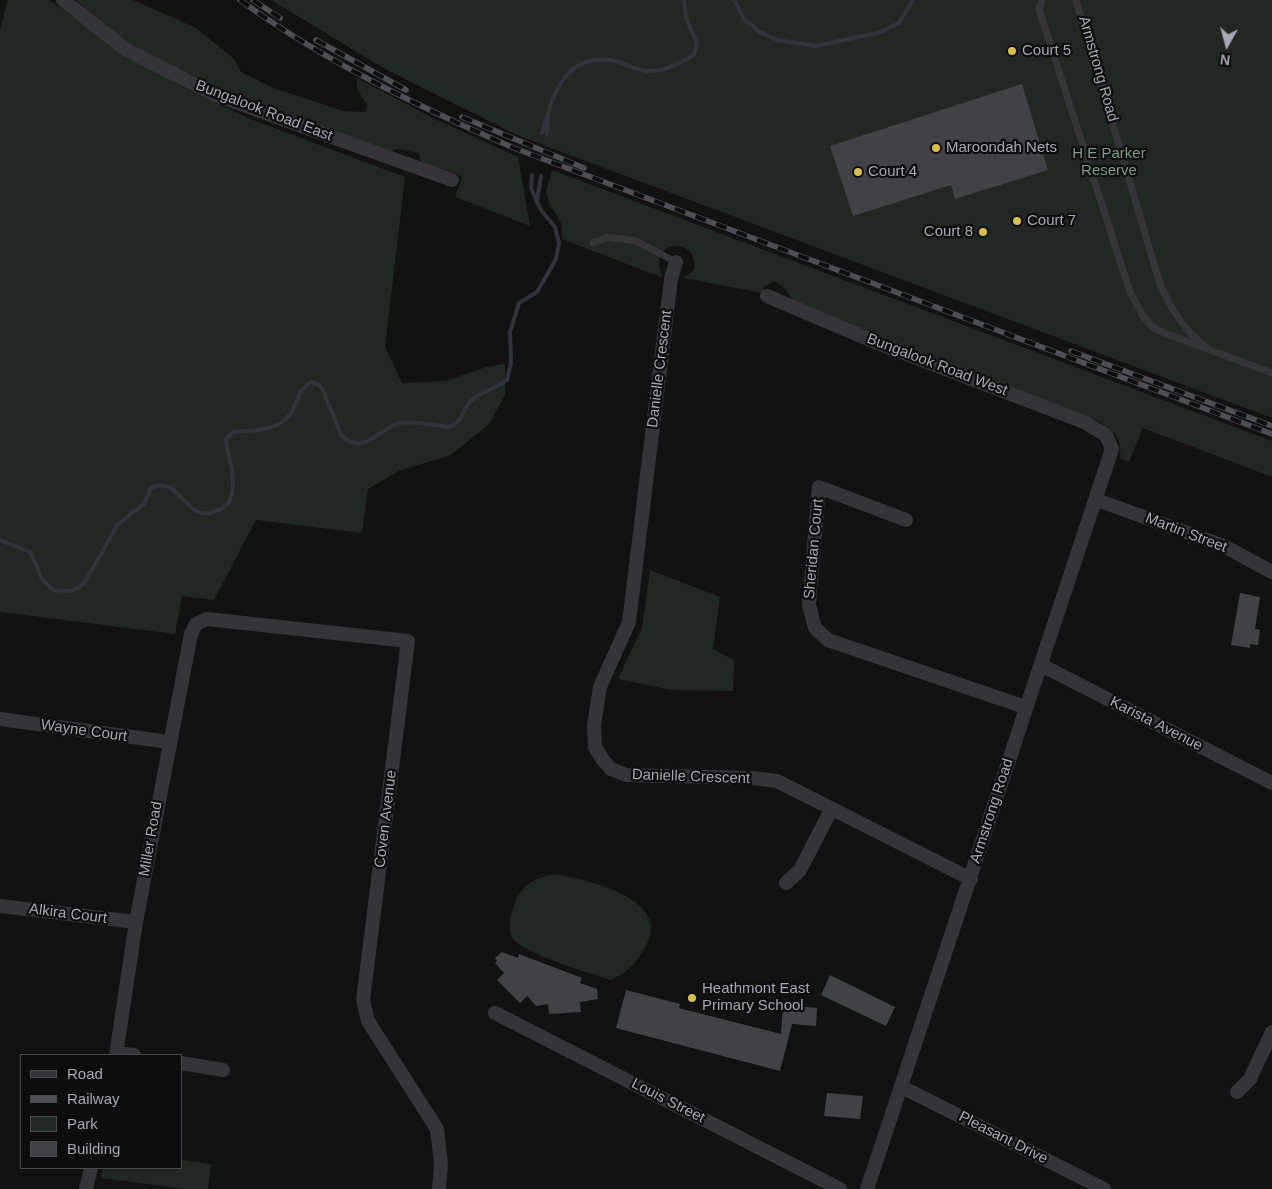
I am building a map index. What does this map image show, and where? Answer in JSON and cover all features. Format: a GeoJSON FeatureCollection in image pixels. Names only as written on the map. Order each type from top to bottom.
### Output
{"type":"FeatureCollection","features":[{"type":"Feature","properties":{"kind":"street","name":"Bungalook Road East"},"geometry":{"type":"LineString","coordinates":[[63,0],[125,49],[215,95],[452,180]]}},
{"type":"Feature","properties":{"kind":"street","name":"Danielle Crescent"},"geometry":{"type":"LineString","coordinates":[[676,262],[671,279],[628,622],[600,687],[594,724],[595,747],[611,769],[626,775],[752,778],[776,781],[830,810],[971,879]]}},
{"type":"Feature","properties":{"kind":"street","name":"Bungalook Road West"},"geometry":{"type":"LineString","coordinates":[[767,296],[880,344],[1084,422],[1106,434]]}},
{"type":"Feature","properties":{"kind":"street","name":"Armstrong Road"},"geometry":{"type":"LineString","coordinates":[[866,1189],[971,879],[1025,707],[1097,500],[1112,449],[1106,434]]}},
{"type":"Feature","properties":{"kind":"street","name":"Sheridan Court"},"geometry":{"type":"LineString","coordinates":[[906,520],[819,487],[809,605],[815,628],[828,640],[1025,707]]}},
{"type":"Feature","properties":{"kind":"street","name":"Martin Street"},"geometry":{"type":"LineString","coordinates":[[1097,500],[1224,546],[1272,572]]}},
{"type":"Feature","properties":{"kind":"street","name":"Coven Avenue"},"geometry":{"type":"LineString","coordinates":[[196,624],[207,619],[408,641],[363,1000],[368,1021],[437,1129],[441,1164],[439,1189]]}},
{"type":"Feature","properties":{"kind":"street","name":"Miller Road"},"geometry":{"type":"LineString","coordinates":[[116,1054],[136,922],[169,742],[191,634],[196,624]]}},
{"type":"Feature","properties":{"kind":"street","name":"Karista Avenue"},"geometry":{"type":"LineString","coordinates":[[1041,665],[1272,783]]}},
{"type":"Feature","properties":{"kind":"street","name":"Wayne Court"},"geometry":{"type":"LineString","coordinates":[[0,719],[169,742]]}},
{"type":"Feature","properties":{"kind":"street"},"geometry":{"type":"LineString","coordinates":[[786,883],[800,870],[830,810]]}},
{"type":"Feature","properties":{"kind":"street","name":"Alkira Court"},"geometry":{"type":"LineString","coordinates":[[0,906],[136,922]]}},
{"type":"Feature","properties":{"kind":"street","name":"Louis Street"},"geometry":{"type":"LineString","coordinates":[[495,1013],[840,1189]]}},
{"type":"Feature","properties":{"kind":"street"},"geometry":{"type":"LineString","coordinates":[[1237,1092],[1250,1079],[1272,1032]]}},
{"type":"Feature","properties":{"kind":"street"},"geometry":{"type":"LineString","coordinates":[[182,1063],[223,1070]]}},
{"type":"Feature","properties":{"kind":"street","name":"Pleasant Drive"},"geometry":{"type":"LineString","coordinates":[[902,1087],[1104,1189]]}},
{"type":"Feature","properties":{"kind":"street"},"geometry":{"type":"LineString","coordinates":[[86,1189],[91,1169]]}},
{"type":"Feature","properties":{"kind":"lane"},"geometry":{"type":"LineString","coordinates":[[1042,0],[1039,9],[1117,254],[1134,301],[1147,321],[1156,330],[1272,374]]}},
{"type":"Feature","properties":{"kind":"lane","name":"Armstrong Road"},"geometry":{"type":"LineString","coordinates":[[1076,0],[1160,284],[1184,325],[1201,344],[1214,352]]}},
{"type":"Feature","properties":{"kind":"lane"},"geometry":{"type":"LineString","coordinates":[[593,243],[608,237],[636,241],[676,262]]}},
{"type":"Feature","properties":{"kind":"green space"},"geometry":{"type":"Polygon","coordinates":[[[8,0],[49,0],[123,52],[184,88],[248,118],[405,177],[385,347],[402,383],[446,381],[486,367],[505,364],[505,395],[489,424],[451,455],[399,471],[368,489],[362,533],[256,520],[214,600],[182,596],[175,634],[0,612],[0,29],[8,0]]]}},
{"type":"Feature","properties":{"kind":"green space"},"geometry":{"type":"Polygon","coordinates":[[[76,0],[133,0],[196,28],[233,58],[241,72],[273,88],[344,111],[365,112],[367,105],[357,89],[357,78],[433,118],[518,157],[530,226],[455,197],[462,177],[448,171],[421,165],[419,153],[399,149],[383,153],[276,114],[126,45],[76,0]]]}},
{"type":"Feature","properties":{"kind":"green space","name":"H E Parker Reserve"},"geometry":{"type":"Polygon","coordinates":[[[271,0],[1272,0],[1272,418],[519,136],[385,69],[271,0]]]}},
{"type":"Feature","properties":{"kind":"green space"},"geometry":{"type":"Polygon","coordinates":[[[552,170],[1272,441],[1272,477],[1143,428],[1129,462],[1120,458],[1119,444],[1114,433],[1092,418],[800,307],[785,289],[774,281],[764,287],[762,293],[684,278],[694,270],[693,258],[689,251],[682,246],[666,249],[661,255],[659,265],[663,278],[562,239],[561,223],[550,205],[546,192],[552,170]]]}},
{"type":"Feature","properties":{"kind":"green space"},"geometry":{"type":"Polygon","coordinates":[[[650,570],[720,597],[713,649],[734,660],[733,691],[672,690],[618,679],[642,628],[650,570]]]}},
{"type":"Feature","properties":{"kind":"green space"},"geometry":{"type":"Polygon","coordinates":[[[553,874],[586,881],[623,895],[638,905],[648,917],[651,932],[644,949],[627,971],[611,980],[573,968],[527,949],[516,942],[511,936],[511,917],[520,893],[534,881],[553,874]]]}},
{"type":"Feature","properties":{"kind":"green space"},"geometry":{"type":"Polygon","coordinates":[[[182,1160],[211,1164],[208,1189],[186,1189],[101,1178],[103,1169],[182,1169],[182,1160]]]}},
{"type":"Feature","properties":{"kind":"building","name":"Maroondah Nets"},"geometry":{"type":"Polygon","coordinates":[[[1022,84],[1048,170],[955,199],[951,185],[853,216],[830,146],[1022,84]]]}},
{"type":"Feature","properties":{"kind":"building"},"geometry":{"type":"Polygon","coordinates":[[[1240,593],[1260,597],[1255,629],[1260,630],[1258,645],[1250,644],[1250,648],[1231,645],[1240,593]]]}},
{"type":"Feature","properties":{"kind":"building"},"geometry":{"type":"Polygon","coordinates":[[[502,952],[518,958],[519,954],[582,978],[580,983],[597,989],[598,999],[580,1002],[581,1012],[549,1014],[548,1004],[536,1006],[527,996],[520,1003],[497,980],[504,973],[495,963],[497,961],[495,958],[502,952]]]}},
{"type":"Feature","properties":{"kind":"building"},"geometry":{"type":"Polygon","coordinates":[[[830,975],[895,1007],[886,1026],[821,995],[830,975]]]}},
{"type":"Feature","properties":{"kind":"building"},"geometry":{"type":"Polygon","coordinates":[[[626,990],[680,1004],[679,1008],[781,1034],[783,1005],[817,1008],[816,1026],[792,1024],[780,1071],[616,1028],[626,990]]]}},
{"type":"Feature","properties":{"kind":"building"},"geometry":{"type":"Polygon","coordinates":[[[827,1093],[863,1096],[860,1119],[824,1116],[827,1093]]]}},
{"type":"Feature","properties":{"kind":"waterway"},"geometry":{"type":"LineString","coordinates":[[542,133],[556,91],[572,70],[584,63],[598,60],[615,61],[646,71],[657,71],[674,66],[694,55],[697,43],[686,18],[684,0]]}},
{"type":"Feature","properties":{"kind":"waterway"},"geometry":{"type":"LineString","coordinates":[[734,0],[745,20],[760,32],[777,40],[816,46],[881,32],[899,23],[913,0]]}},
{"type":"Feature","properties":{"kind":"waterway"},"geometry":{"type":"LineString","coordinates":[[547,135],[548,117]]}},
{"type":"Feature","properties":{"kind":"waterway"},"geometry":{"type":"LineString","coordinates":[[532,175],[531,188],[538,204]]}},
{"type":"Feature","properties":{"kind":"waterway"},"geometry":{"type":"LineString","coordinates":[[0,540],[30,552],[42,579],[53,590],[70,591],[78,588],[85,582],[118,524],[144,504],[151,488],[162,485],[171,488],[193,509],[202,513],[214,512],[228,504],[233,488],[233,480],[226,440],[233,432],[264,429],[285,420],[293,410],[301,392],[311,382],[318,384],[323,390],[341,435],[357,444],[364,443],[399,423],[449,427],[454,425],[472,400],[507,380],[511,363],[510,332],[519,303],[537,292],[556,259],[559,243],[555,227],[541,210],[537,201],[541,176]]}},
{"type":"Feature","properties":{"kind":"railway"},"geometry":{"type":"LineString","coordinates":[[240,0],[339,63],[408,99],[514,148],[1272,434]]}},
{"type":"Feature","properties":{"kind":"railway"},"geometry":{"type":"LineString","coordinates":[[253,0],[280,18]]}},
{"type":"Feature","properties":{"kind":"railway"},"geometry":{"type":"LineString","coordinates":[[316,40],[406,90]]}},
{"type":"Feature","properties":{"kind":"railway"},"geometry":{"type":"LineString","coordinates":[[462,117],[584,168]]}},
{"type":"Feature","properties":{"kind":"railway"},"geometry":{"type":"LineString","coordinates":[[1071,351],[1272,426]]}},
{"type":"Feature","properties":{"kind":"place","name":"Court 5"},"geometry":{"type":"Point","coordinates":[1012,51]}},
{"type":"Feature","properties":{"kind":"place","name":"Maroondah Nets"},"geometry":{"type":"Point","coordinates":[936,148]}},
{"type":"Feature","properties":{"kind":"place","name":"Court 4"},"geometry":{"type":"Point","coordinates":[858,172]}},
{"type":"Feature","properties":{"kind":"place","name":"Court 7"},"geometry":{"type":"Point","coordinates":[1017,221]}},
{"type":"Feature","properties":{"kind":"place","name":"Court 8"},"geometry":{"type":"Point","coordinates":[983,232]}},
{"type":"Feature","properties":{"kind":"place","name":"Heathmont East Primary School"},"geometry":{"type":"Point","coordinates":[692,998]}}]}
